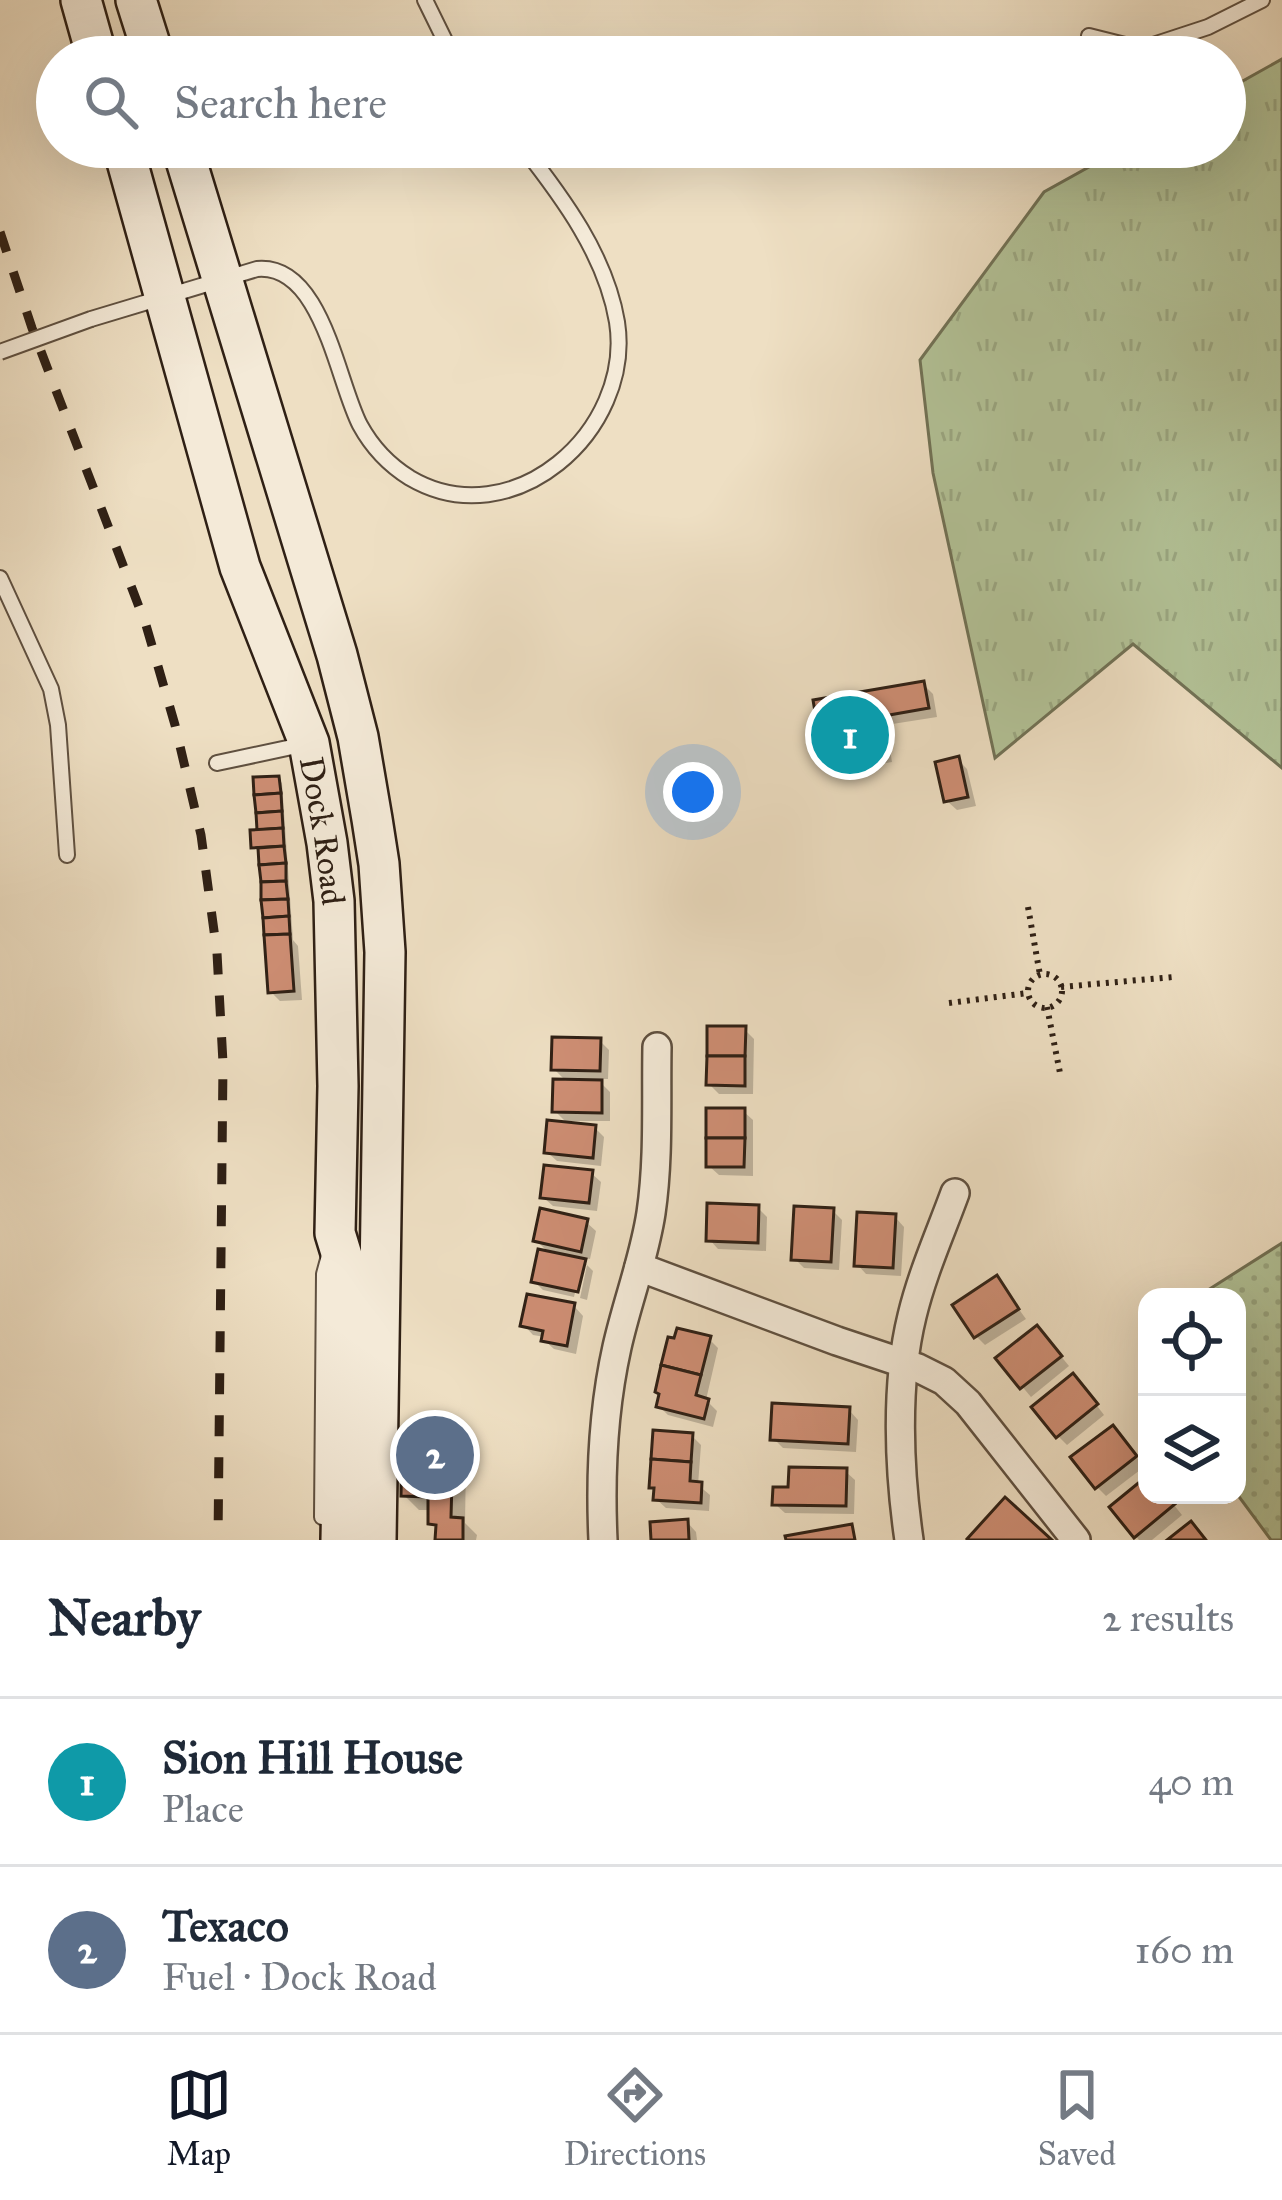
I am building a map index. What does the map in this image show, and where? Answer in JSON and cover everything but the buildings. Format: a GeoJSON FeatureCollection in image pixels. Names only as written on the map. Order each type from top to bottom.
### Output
{"type":"FeatureCollection","features":[{"type":"Feature","properties":{"kind":"main road"},"geometry":{"type":"LineString","coordinates":[[81,0],[91,36]]}},
{"type":"Feature","properties":{"kind":"main road"},"geometry":{"type":"LineString","coordinates":[[136,0],[147,36]]}},
{"type":"Feature","properties":{"kind":"main road","name":"Dock Road"},"geometry":{"type":"LineString","coordinates":[[129,168],[240,568],[309,743],[327,842],[334,901],[338,1086],[335,1233],[346,1269],[341,1540]]}},
{"type":"Feature","properties":{"kind":"main road","name":"Dock Road"},"geometry":{"type":"LineString","coordinates":[[188,168],[337,655],[358,737],[379,864],[385,972],[376,1540]]}},
{"type":"Feature","properties":{"kind":"street"},"geometry":{"type":"LineString","coordinates":[[603,1540],[602,1473],[609,1388],[654,1192],[656,1047]]}},
{"type":"Feature","properties":{"kind":"street"},"geometry":{"type":"LineString","coordinates":[[909,1540],[902,1478],[908,1331],[955,1193]]}},
{"type":"Feature","properties":{"kind":"street"},"geometry":{"type":"LineString","coordinates":[[639,1267],[904,1363],[944,1382],[968,1403],[1076,1540]]}},
{"type":"Feature","properties":{"kind":"lane"},"geometry":{"type":"LineString","coordinates":[[424,0],[442,36]]}},
{"type":"Feature","properties":{"kind":"lane"},"geometry":{"type":"LineString","coordinates":[[1181,36],[1262,0]]}},
{"type":"Feature","properties":{"kind":"lane"},"geometry":{"type":"LineString","coordinates":[[0,352],[92,319],[271,268],[293,279],[319,315],[364,433],[389,463],[427,487],[465,496],[501,493],[548,471],[603,409],[612,390],[619,346],[611,297],[598,262],[538,168]]}},
{"type":"Feature","properties":{"kind":"lane"},"geometry":{"type":"LineString","coordinates":[[0,578],[51,689],[67,856]]}},
{"type":"Feature","properties":{"kind":"lane"},"geometry":{"type":"LineString","coordinates":[[217,763],[309,743]]}},
{"type":"Feature","properties":{"kind":"lane"},"geometry":{"type":"LineString","coordinates":[[322,1540],[325,1274],[335,1233]]}},
{"type":"Feature","properties":{"kind":"path"},"geometry":{"type":"LineString","coordinates":[[1028,907],[1040,974]]}},
{"type":"Feature","properties":{"kind":"path"},"geometry":{"type":"LineString","coordinates":[[1040,974],[1060,982],[1060,999],[1047,1007],[1037,1005],[1028,994],[1031,981],[1040,974]]}},
{"type":"Feature","properties":{"kind":"path"},"geometry":{"type":"LineString","coordinates":[[1061,988],[1173,977]]}},
{"type":"Feature","properties":{"kind":"path"},"geometry":{"type":"LineString","coordinates":[[949,1003],[1028,994]]}},
{"type":"Feature","properties":{"kind":"path"},"geometry":{"type":"LineString","coordinates":[[1047,1007],[1060,1073]]}},
{"type":"Feature","properties":{"kind":"green space"},"geometry":{"type":"Polygon","coordinates":[[[1282,59],[1282,768],[1133,644],[995,758],[933,473],[920,360],[1044,192],[1087,168],[1246,168],[1246,79],[1282,59]]]}},
{"type":"Feature","properties":{"kind":"green space"},"geometry":{"type":"Polygon","coordinates":[[[1282,1243],[1282,1540],[1271,1540],[1244,1504],[1246,1288],[1211,1288],[1282,1243]]]}},
{"type":"Feature","properties":{"kind":"railway"},"geometry":{"type":"LineString","coordinates":[[0,232],[146,625],[201,835],[217,953],[223,1063],[218,1540]]}},
{"type":"Feature","properties":{"kind":"place","name":"Sion Hill House"},"geometry":{"type":"Point","coordinates":[850,735]}},
{"type":"Feature","properties":{"kind":"place","name":"Texaco"},"geometry":{"type":"Point","coordinates":[435,1455]}}]}
